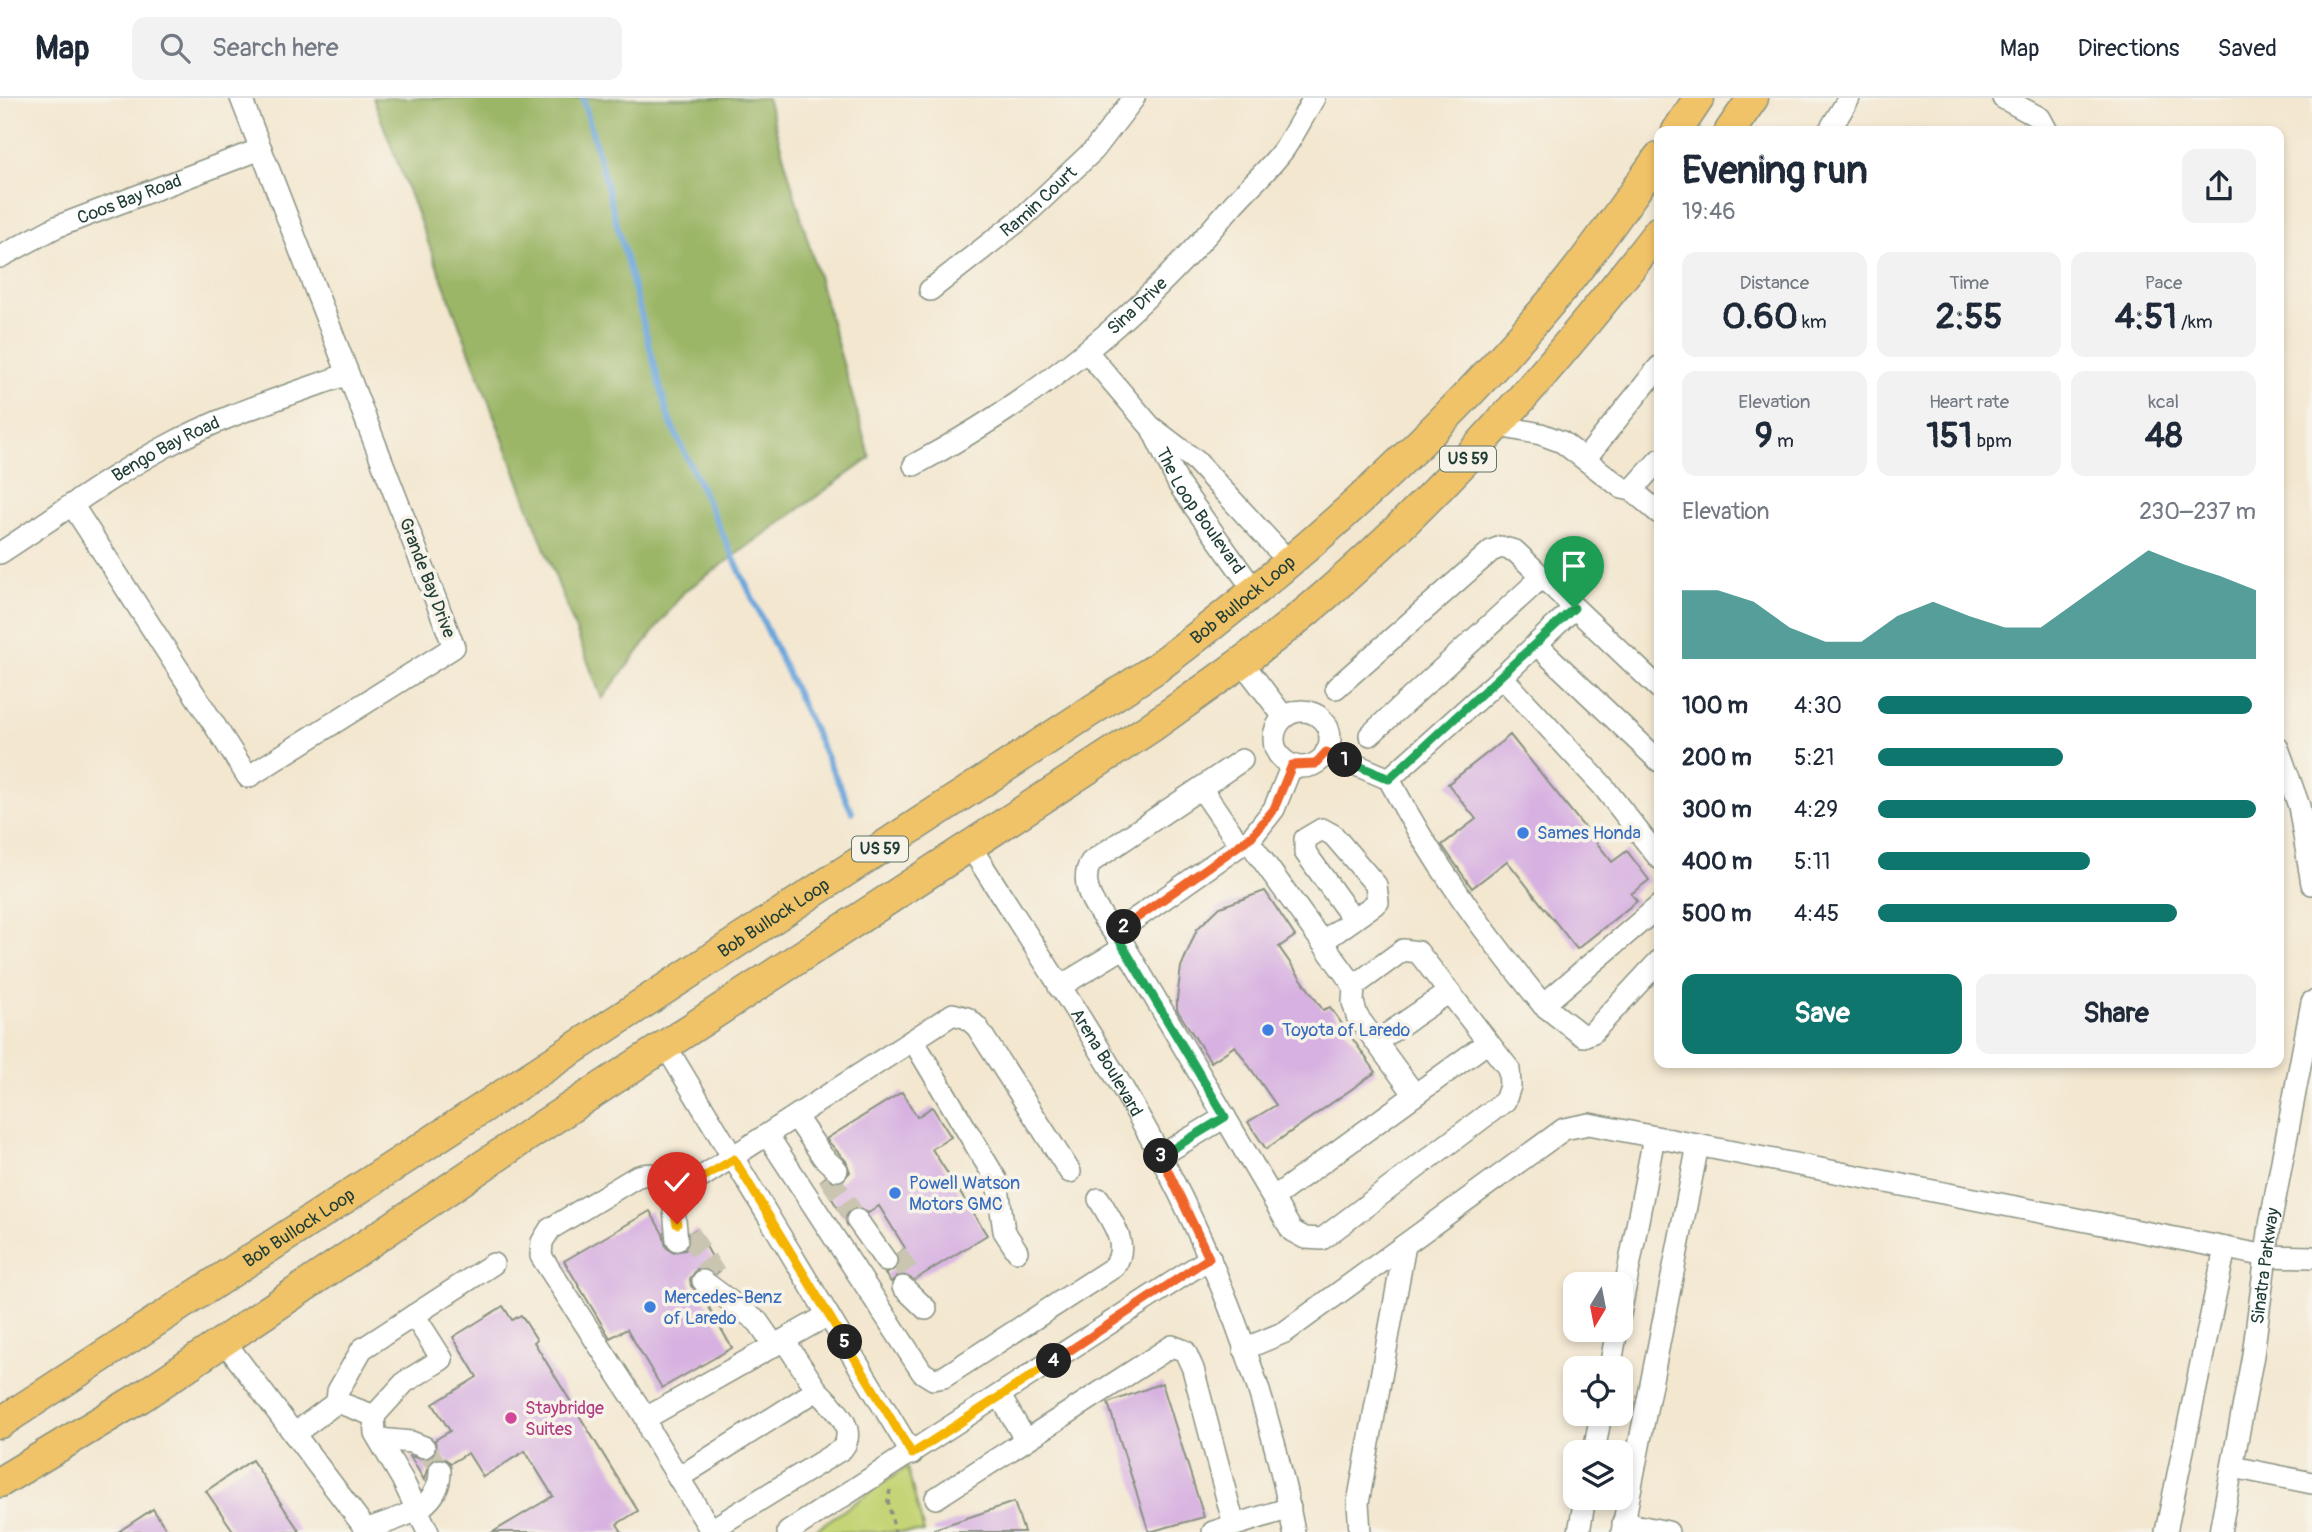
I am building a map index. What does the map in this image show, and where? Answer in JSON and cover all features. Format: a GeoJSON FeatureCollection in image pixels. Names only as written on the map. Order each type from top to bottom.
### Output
{"type":"FeatureCollection","features":[{"type":"Feature","properties":{"kind":"highway"},"geometry":{"type":"LineString","coordinates":[[1681,126],[1699,98]]}},
{"type":"Feature","properties":{"kind":"highway"},"geometry":{"type":"LineString","coordinates":[[1733,126],[1753,98]]}},
{"type":"Feature","properties":{"kind":"highway","name":"Bob Bullock Loop"},"geometry":{"type":"LineString","coordinates":[[0,1423],[1155,669],[1256,593],[1350,512],[1468,397],[1563,288],[1654,165]]}},
{"type":"Feature","properties":{"kind":"highway","name":"US 59"},"geometry":{"type":"LineString","coordinates":[[0,1482],[141,1397],[665,1045],[1150,728],[1242,662],[1337,585],[1419,509],[1499,426],[1587,323],[1654,237]]}},
{"type":"Feature","properties":{"kind":"street","name":"Grande Bay Drive"},"geometry":{"type":"LineString","coordinates":[[73,506],[248,777],[454,647],[241,98]]}},
{"type":"Feature","properties":{"kind":"street","name":"Ramin Court"},"geometry":{"type":"LineString","coordinates":[[930,290],[1031,209],[1094,150],[1134,98]]}},
{"type":"Feature","properties":{"kind":"street","name":"Sina Drive"},"geometry":{"type":"LineString","coordinates":[[914,465],[966,437],[1087,352],[1130,316],[1193,252],[1283,150],[1314,98]]}},
{"type":"Feature","properties":{"kind":"street"},"geometry":{"type":"LineString","coordinates":[[1832,126],[1849,98]]}},
{"type":"Feature","properties":{"kind":"street"},"geometry":{"type":"LineString","coordinates":[[2003,98],[2040,118],[2044,126]]}},
{"type":"Feature","properties":{"kind":"street","name":"Coos Bay Road"},"geometry":{"type":"LineString","coordinates":[[0,257],[56,227],[261,149]]}},
{"type":"Feature","properties":{"kind":"street","name":"The Loop Boulevard"},"geometry":{"type":"LineString","coordinates":[[1087,352],[1150,426],[1196,461],[1290,563]]}},
{"type":"Feature","properties":{"kind":"street"},"geometry":{"type":"LineString","coordinates":[[1585,459],[1654,373]]}},
{"type":"Feature","properties":{"kind":"street","name":"Bengo Bay Road"},"geometry":{"type":"LineString","coordinates":[[0,553],[114,476],[165,447],[232,416],[348,374]]}},
{"type":"Feature","properties":{"kind":"street","name":"The Loop Boulevard"},"geometry":{"type":"LineString","coordinates":[[1150,426],[1179,485],[1256,593]]}},
{"type":"Feature","properties":{"kind":"street"},"geometry":{"type":"LineString","coordinates":[[1499,426],[1541,434],[1562,442],[1622,488],[1632,490],[1654,509]]}},
{"type":"Feature","properties":{"kind":"street"},"geometry":{"type":"LineString","coordinates":[[1632,490],[1654,466]]}},
{"type":"Feature","properties":{"kind":"street"},"geometry":{"type":"LineString","coordinates":[[1336,688],[1491,551],[1501,547],[1515,551],[1654,683]]}},
{"type":"Feature","properties":{"kind":"street"},"geometry":{"type":"LineString","coordinates":[[1370,735],[1542,577]]}},
{"type":"Feature","properties":{"kind":"street"},"geometry":{"type":"LineString","coordinates":[[1389,779],[1574,608]]}},
{"type":"Feature","properties":{"kind":"street"},"geometry":{"type":"LineString","coordinates":[[1536,644],[1654,756]]}},
{"type":"Feature","properties":{"kind":"street"},"geometry":{"type":"LineString","coordinates":[[1242,662],[1284,717]]}},
{"type":"Feature","properties":{"kind":"street"},"geometry":{"type":"LineString","coordinates":[[1502,677],[1602,785],[1654,852]]}},
{"type":"Feature","properties":{"kind":"street"},"geometry":{"type":"LineString","coordinates":[[1301,711],[1317,716],[1328,731],[1326,752],[1315,764],[1292,765],[1280,757],[1274,740],[1275,732],[1284,717],[1301,711]]}},
{"type":"Feature","properties":{"kind":"street"},"geometry":{"type":"LineString","coordinates":[[1326,752],[1389,779],[1412,824],[1478,924],[1543,1005],[1571,1029],[1583,1036],[1593,1032],[1654,966]]}},
{"type":"Feature","properties":{"kind":"street"},"geometry":{"type":"LineString","coordinates":[[1242,760],[1091,862],[1084,874],[1084,886],[1120,940],[1292,1231],[1305,1238],[1322,1238],[1505,1101],[1510,1086],[1509,1069],[1418,952],[1403,950],[1354,986]]}},
{"type":"Feature","properties":{"kind":"street"},"geometry":{"type":"LineString","coordinates":[[1059,987],[1244,842],[1274,809],[1292,765]]}},
{"type":"Feature","properties":{"kind":"street"},"geometry":{"type":"LineString","coordinates":[[2284,765],[2299,806],[2311,873]]}},
{"type":"Feature","properties":{"kind":"street"},"geometry":{"type":"LineString","coordinates":[[1201,788],[1354,986],[1353,1002],[1357,1016],[1415,1095]]}},
{"type":"Feature","properties":{"kind":"street","name":"Arena Boulevard"},"geometry":{"type":"LineString","coordinates":[[970,846],[1123,1089],[1160,1156],[1209,1258],[1244,1349],[1290,1508],[1294,1532]]}},
{"type":"Feature","properties":{"kind":"street"},"geometry":{"type":"LineString","coordinates":[[1543,1005],[1654,910]]}},
{"type":"Feature","properties":{"kind":"street"},"geometry":{"type":"LineString","coordinates":[[1322,942],[1353,919]]}},
{"type":"Feature","properties":{"kind":"street"},"geometry":{"type":"LineString","coordinates":[[1376,1042],[1449,992]]}},
{"type":"Feature","properties":{"kind":"street","name":"Sinatra Parkway"},"geometry":{"type":"LineString","coordinates":[[2220,1532],[2312,1002]]}},
{"type":"Feature","properties":{"kind":"street"},"geometry":{"type":"LineString","coordinates":[[681,1233],[674,1210],[680,1191],[734,1159],[953,1014],[967,1018],[977,1027],[1070,1172]]}},
{"type":"Feature","properties":{"kind":"street"},"geometry":{"type":"LineString","coordinates":[[913,1040],[997,1181],[1003,1231],[1017,1251]]}},
{"type":"Feature","properties":{"kind":"street"},"geometry":{"type":"LineString","coordinates":[[1273,1198],[1488,1042]]}},
{"type":"Feature","properties":{"kind":"street"},"geometry":{"type":"LineString","coordinates":[[665,1045],[828,1315],[903,1459]]}},
{"type":"Feature","properties":{"kind":"street"},"geometry":{"type":"LineString","coordinates":[[796,1117],[829,1168]]}},
{"type":"Feature","properties":{"kind":"street"},"geometry":{"type":"LineString","coordinates":[[1160,1156],[1225,1117]]}},
{"type":"Feature","properties":{"kind":"street"},"geometry":{"type":"LineString","coordinates":[[1244,1349],[1285,1332],[1564,1129],[1589,1124],[2267,1256],[2312,1257]]}},
{"type":"Feature","properties":{"kind":"street"},"geometry":{"type":"LineString","coordinates":[[768,1136],[922,1372],[933,1378],[944,1377],[1114,1268],[1122,1257],[1122,1242],[1099,1199]]}},
{"type":"Feature","properties":{"kind":"street"},"geometry":{"type":"LineString","coordinates":[[1628,1272],[1654,1137]]}},
{"type":"Feature","properties":{"kind":"street"},"geometry":{"type":"LineString","coordinates":[[1633,1441],[1698,1145]]}},
{"type":"Feature","properties":{"kind":"street"},"geometry":{"type":"LineString","coordinates":[[680,1191],[664,1176],[647,1173],[636,1177],[550,1230],[542,1242],[541,1256],[646,1418],[651,1433],[712,1531],[842,1449],[849,1440],[849,1432],[837,1411],[779,1343],[716,1286]]}},
{"type":"Feature","properties":{"kind":"street"},"geometry":{"type":"LineString","coordinates":[[862,1217],[891,1258]]}},
{"type":"Feature","properties":{"kind":"street"},"geometry":{"type":"LineString","coordinates":[[1360,1532],[1358,1503],[1405,1245]]}},
{"type":"Feature","properties":{"kind":"street"},"geometry":{"type":"LineString","coordinates":[[2166,1532],[2225,1248]]}},
{"type":"Feature","properties":{"kind":"street"},"geometry":{"type":"LineString","coordinates":[[788,1532],[1209,1258]]}},
{"type":"Feature","properties":{"kind":"street"},"geometry":{"type":"LineString","coordinates":[[295,1434],[337,1402],[338,1391],[362,1349],[493,1264]]}},
{"type":"Feature","properties":{"kind":"street"},"geometry":{"type":"LineString","coordinates":[[909,1283],[923,1305]]}},
{"type":"Feature","properties":{"kind":"street"},"geometry":{"type":"LineString","coordinates":[[414,1315],[442,1359],[405,1382],[375,1416],[374,1433],[419,1510],[428,1532]]}},
{"type":"Feature","properties":{"kind":"street"},"geometry":{"type":"LineString","coordinates":[[646,1418],[828,1315]]}},
{"type":"Feature","properties":{"kind":"street"},"geometry":{"type":"LineString","coordinates":[[224,1341],[367,1531],[419,1510],[435,1495],[440,1470]]}},
{"type":"Feature","properties":{"kind":"street"},"geometry":{"type":"LineString","coordinates":[[936,1498],[1172,1346],[1185,1351],[1234,1525]]}},
{"type":"Feature","properties":{"kind":"street"},"geometry":{"type":"LineString","coordinates":[[678,1478],[817,1390]]}},
{"type":"Feature","properties":{"kind":"street"},"geometry":{"type":"LineString","coordinates":[[1000,1396],[1025,1439]]}},
{"type":"Feature","properties":{"kind":"street"},"geometry":{"type":"LineString","coordinates":[[337,1402],[375,1416]]}},
{"type":"Feature","properties":{"kind":"street"},"geometry":{"type":"LineString","coordinates":[[379,1439],[411,1442],[424,1447]]}},
{"type":"Feature","properties":{"kind":"street"},"geometry":{"type":"LineString","coordinates":[[2233,1467],[2312,1483]]}},
{"type":"Feature","properties":{"kind":"street"},"geometry":{"type":"LineString","coordinates":[[1213,1532],[1290,1508]]}},
{"type":"Feature","properties":{"kind":"street"},"geometry":{"type":"LineString","coordinates":[[1579,1532],[1583,1510]]}},
{"type":"Feature","properties":{"kind":"street"},"geometry":{"type":"LineString","coordinates":[[1624,1510],[1622,1528],[1668,1532]]}},
{"type":"Feature","properties":{"kind":"path"},"geometry":{"type":"LineString","coordinates":[[895,1532],[888,1501],[903,1459]]}},
{"type":"Feature","properties":{"kind":"green space"},"geometry":{"type":"Polygon","coordinates":[[[373,98],[767,98],[870,458],[684,592],[602,699],[373,98]]]}},
{"type":"Feature","properties":{"kind":"green space"},"geometry":{"type":"Polygon","coordinates":[[[907,1467],[924,1532],[812,1532],[907,1467]]]}},
{"type":"Feature","properties":{"kind":"building","name":"Sames Honda"},"geometry":{"type":"Polygon","coordinates":[[[1510,735],[1612,862],[1627,851],[1649,880],[1631,894],[1637,901],[1577,949],[1507,861],[1472,888],[1442,845],[1476,819],[1448,784],[1510,735]]]}},
{"type":"Feature","properties":{"kind":"building","name":"Toyota of Laredo"},"geometry":{"type":"Polygon","coordinates":[[[1265,891],[1295,936],[1279,947],[1323,1010],[1330,1007],[1376,1072],[1266,1149],[1248,1122],[1276,1105],[1235,1046],[1211,1062],[1177,1010],[1181,967],[1197,929],[1220,907],[1265,891]]]}},
{"type":"Feature","properties":{"kind":"building","name":"Powell Watson Motors GMC"},"geometry":{"type":"Polygon","coordinates":[[[902,1092],[917,1117],[932,1107],[951,1137],[932,1149],[987,1235],[914,1280],[900,1274],[891,1282],[885,1274],[898,1267],[897,1254],[905,1248],[879,1206],[868,1213],[855,1207],[849,1210],[844,1218],[821,1181],[826,1177],[840,1183],[850,1172],[846,1161],[826,1139],[902,1092]]]}},
{"type":"Feature","properties":{"kind":"building","name":"Mercedes-Benz of Laredo"},"geometry":{"type":"Polygon","coordinates":[[[650,1211],[663,1234],[666,1247],[672,1252],[685,1250],[689,1245],[690,1233],[696,1229],[720,1271],[715,1274],[705,1268],[697,1269],[690,1279],[691,1286],[703,1297],[732,1348],[662,1388],[627,1329],[610,1338],[564,1261],[650,1211]]]}},
{"type":"Feature","properties":{"kind":"building","name":"Staybridge Suites"},"geometry":{"type":"Polygon","coordinates":[[[503,1306],[512,1320],[521,1315],[537,1340],[534,1342],[638,1511],[617,1524],[622,1532],[493,1532],[553,1496],[525,1451],[483,1477],[468,1453],[451,1463],[442,1457],[435,1458],[429,1463],[424,1480],[410,1456],[425,1460],[433,1457],[436,1451],[435,1440],[450,1431],[433,1404],[477,1377],[453,1337],[503,1306]]]}},
{"type":"Feature","properties":{"kind":"building"},"geometry":{"type":"Polygon","coordinates":[[[1162,1383],[1204,1517],[1149,1532],[1108,1403],[1162,1383]]]}},
{"type":"Feature","properties":{"kind":"building"},"geometry":{"type":"Polygon","coordinates":[[[252,1460],[300,1532],[234,1532],[206,1491],[252,1460]]]}},
{"type":"Feature","properties":{"kind":"building"},"geometry":{"type":"Polygon","coordinates":[[[1014,1502],[1024,1532],[934,1532],[934,1529],[1014,1502]]]}},
{"type":"Feature","properties":{"kind":"building"},"geometry":{"type":"Polygon","coordinates":[[[153,1509],[168,1532],[118,1532],[153,1509]]]}},
{"type":"Feature","properties":{"kind":"waterway"},"geometry":{"type":"LineString","coordinates":[[583,98],[669,419],[852,812]]}},
{"type":"Feature","properties":{"kind":"tunnel"},"geometry":{"type":"LineString","coordinates":[[828,1176],[857,1220]]}},
{"type":"Feature","properties":{"kind":"tunnel"},"geometry":{"type":"LineString","coordinates":[[689,1233],[715,1274]]}},
{"type":"Feature","properties":{"kind":"tunnel"},"geometry":{"type":"LineString","coordinates":[[896,1254],[914,1280]]}},
{"type":"Feature","properties":{"kind":"tunnel"},"geometry":{"type":"LineString","coordinates":[[424,1447],[440,1470]]}},
{"type":"Feature","properties":{"kind":"place","name":"Sames Honda"},"geometry":{"type":"Point","coordinates":[1523,833]}},
{"type":"Feature","properties":{"kind":"place","name":"Toyota of Laredo"},"geometry":{"type":"Point","coordinates":[1268,1030]}},
{"type":"Feature","properties":{"kind":"place","name":"Powell Watson Motors GMC"},"geometry":{"type":"Point","coordinates":[895,1193]}},
{"type":"Feature","properties":{"kind":"place","name":"Mercedes-Benz of Laredo"},"geometry":{"type":"Point","coordinates":[650,1307]}},
{"type":"Feature","properties":{"kind":"place","name":"Staybridge Suites"},"geometry":{"type":"Point","coordinates":[511,1418]}},
{"type":"Feature","properties":{"kind":"route"},"geometry":{"type":"LineString","coordinates":[[677,1224],[674,1210],[680,1191],[734,1159],[912,1454],[1209,1258],[1160,1156],[1225,1117],[1115,933],[1252,836],[1274,809],[1292,765],[1315,764],[1326,752],[1389,779],[1574,608]]}}]}
